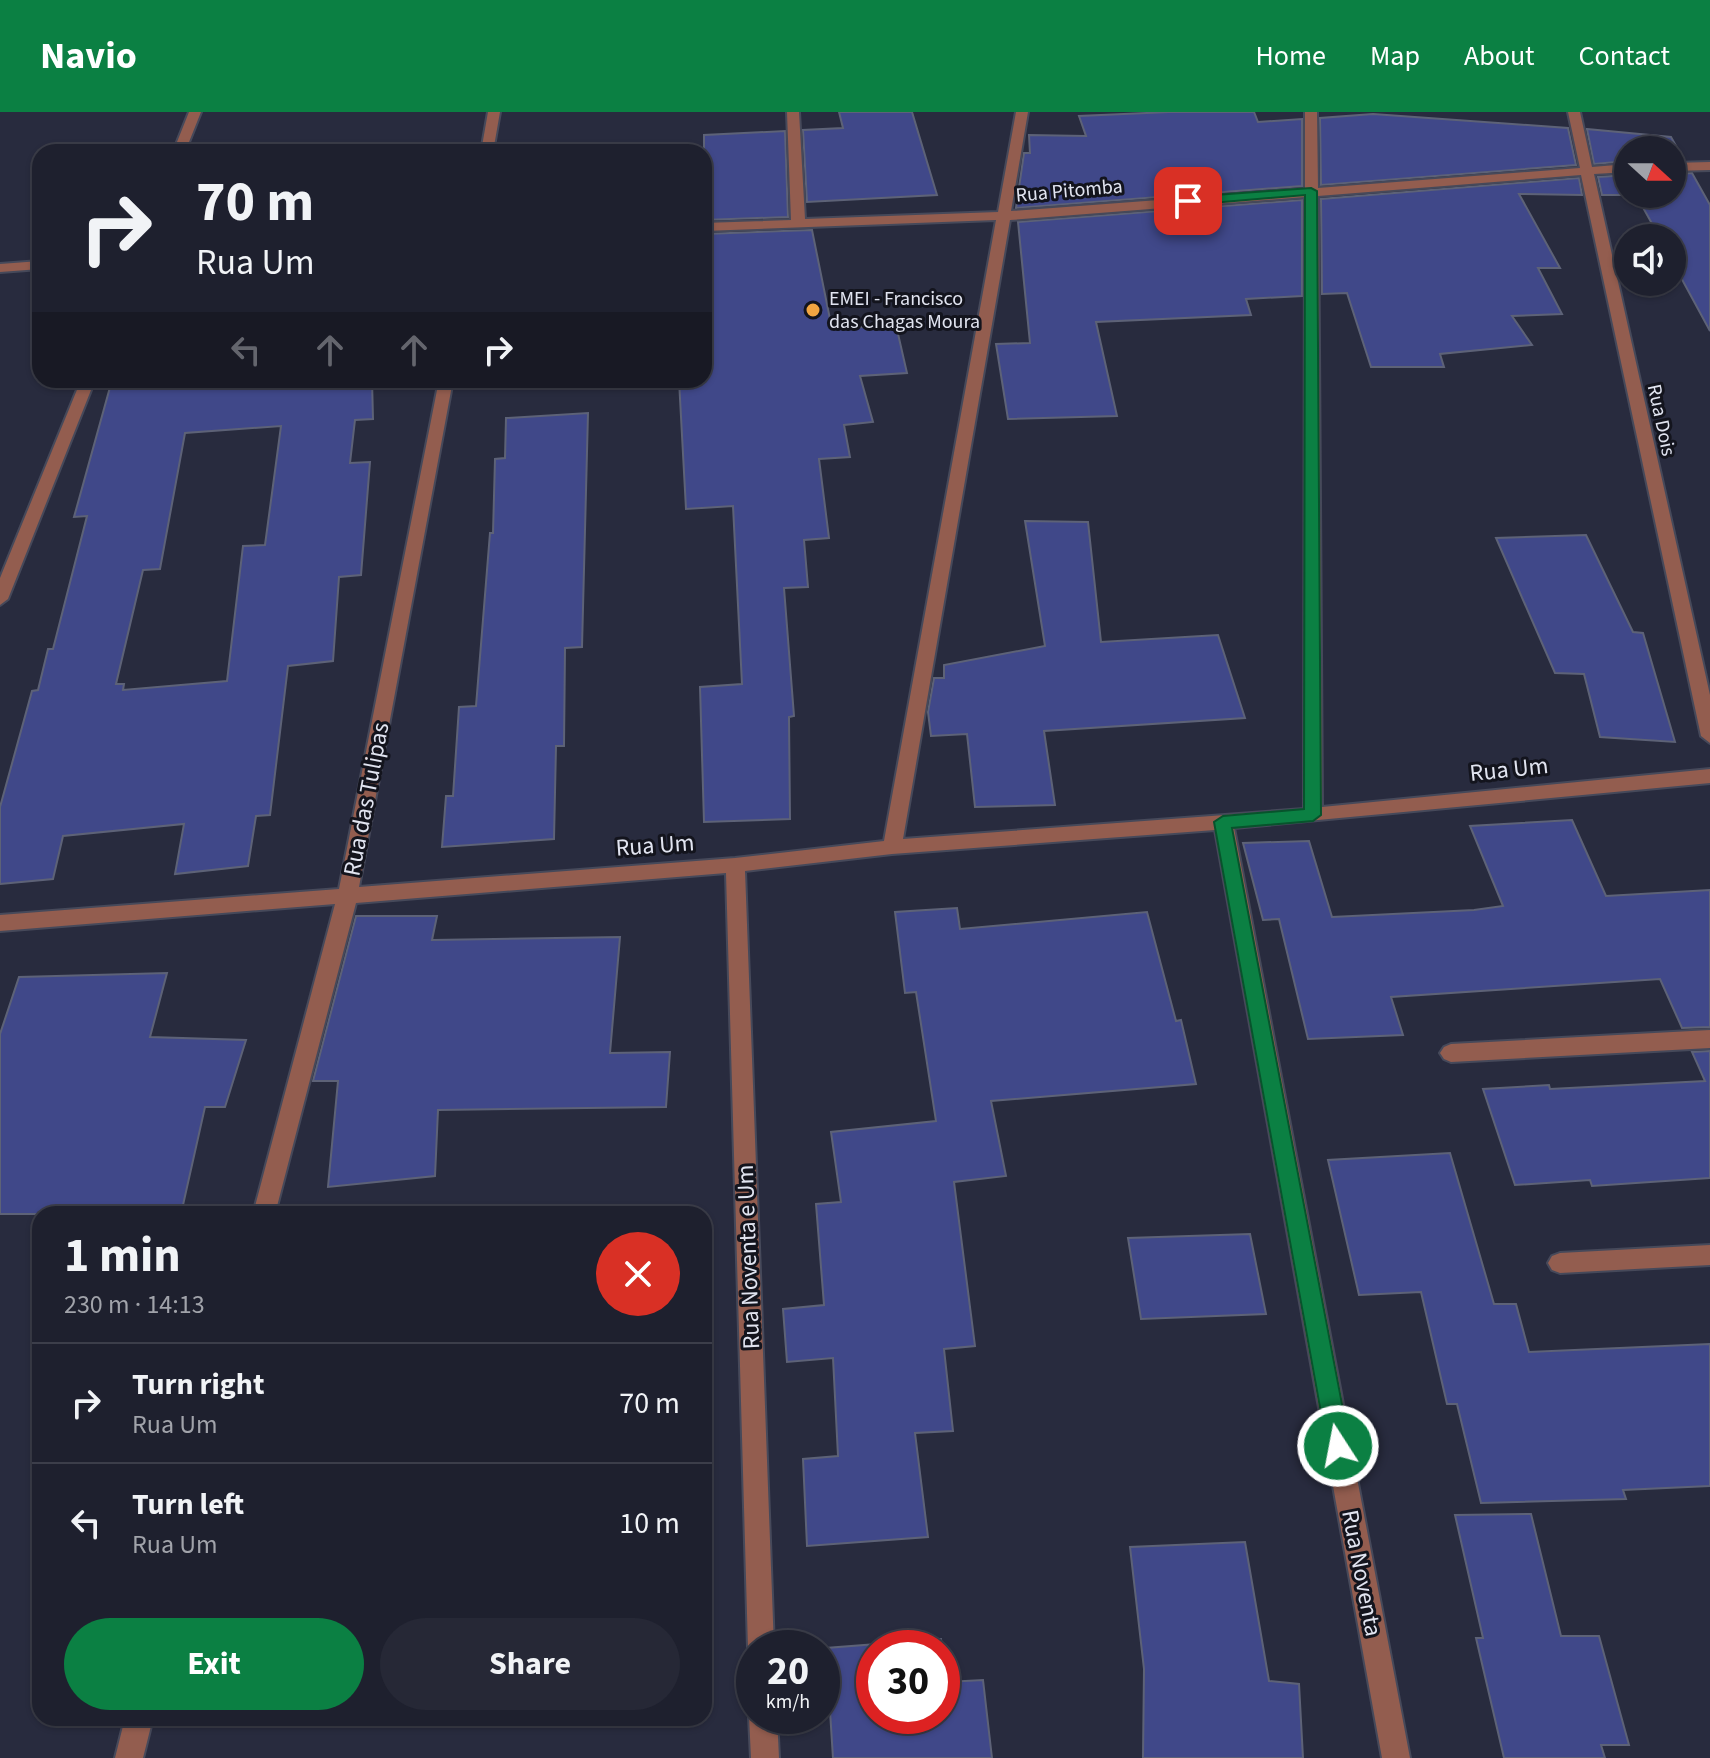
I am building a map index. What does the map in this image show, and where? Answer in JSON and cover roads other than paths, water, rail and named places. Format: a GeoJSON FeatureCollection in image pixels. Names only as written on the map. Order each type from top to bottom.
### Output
{"type":"FeatureCollection","features":[{"type":"Feature","properties":{"kind":"street"},"geometry":{"type":"LineString","coordinates":[[182,144],[195,112]]}},
{"type":"Feature","properties":{"kind":"street"},"geometry":{"type":"LineString","coordinates":[[488,144],[494,112]]}},
{"type":"Feature","properties":{"kind":"street"},"geometry":{"type":"LineString","coordinates":[[793,112],[798,221]]}},
{"type":"Feature","properties":{"kind":"street"},"geometry":{"type":"LineString","coordinates":[[892,847],[1022,112]]}},
{"type":"Feature","properties":{"kind":"street"},"geometry":{"type":"LineString","coordinates":[[1311,112],[1313,815]]}},
{"type":"Feature","properties":{"kind":"street","name":"Rua Dois"},"geometry":{"type":"LineString","coordinates":[[1574,112],[1710,736]]}},
{"type":"Feature","properties":{"kind":"street"},"geometry":{"type":"LineString","coordinates":[[1686,167],[1710,166]]}},
{"type":"Feature","properties":{"kind":"street","name":"Rua Pitomba"},"geometry":{"type":"LineString","coordinates":[[712,226],[1003,216],[1614,169]]}},
{"type":"Feature","properties":{"kind":"street"},"geometry":{"type":"LineString","coordinates":[[0,268],[32,266]]}},
{"type":"Feature","properties":{"kind":"street"},"geometry":{"type":"LineString","coordinates":[[0,599],[85,388]]}},
{"type":"Feature","properties":{"kind":"street","name":"Rua das Tulipas"},"geometry":{"type":"LineString","coordinates":[[266,1206],[348,894],[444,388]]}},
{"type":"Feature","properties":{"kind":"street","name":"Rua Um"},"geometry":{"type":"LineString","coordinates":[[0,923],[735,865],[892,847],[1313,815],[1710,776]]}},
{"type":"Feature","properties":{"kind":"street","name":"Rua Noventa"},"geometry":{"type":"LineString","coordinates":[[1223,822],[1396,1758]]}},
{"type":"Feature","properties":{"kind":"street","name":"Rua Noventa e Um"},"geometry":{"type":"LineString","coordinates":[[735,865],[760,1630]]}},
{"type":"Feature","properties":{"kind":"street"},"geometry":{"type":"LineString","coordinates":[[1451,1053],[1710,1039]]}},
{"type":"Feature","properties":{"kind":"street"},"geometry":{"type":"LineString","coordinates":[[1560,1263],[1710,1255]]}},
{"type":"Feature","properties":{"kind":"street"},"geometry":{"type":"LineString","coordinates":[[129,1758],[137,1726]]}},
{"type":"Feature","properties":{"kind":"street"},"geometry":{"type":"LineString","coordinates":[[764,1734],[765,1758]]}},
{"type":"Feature","properties":{"kind":"place","name":"EMEI - Francisco das Chagas Moura"},"geometry":{"type":"Point","coordinates":[813,310]}}]}
